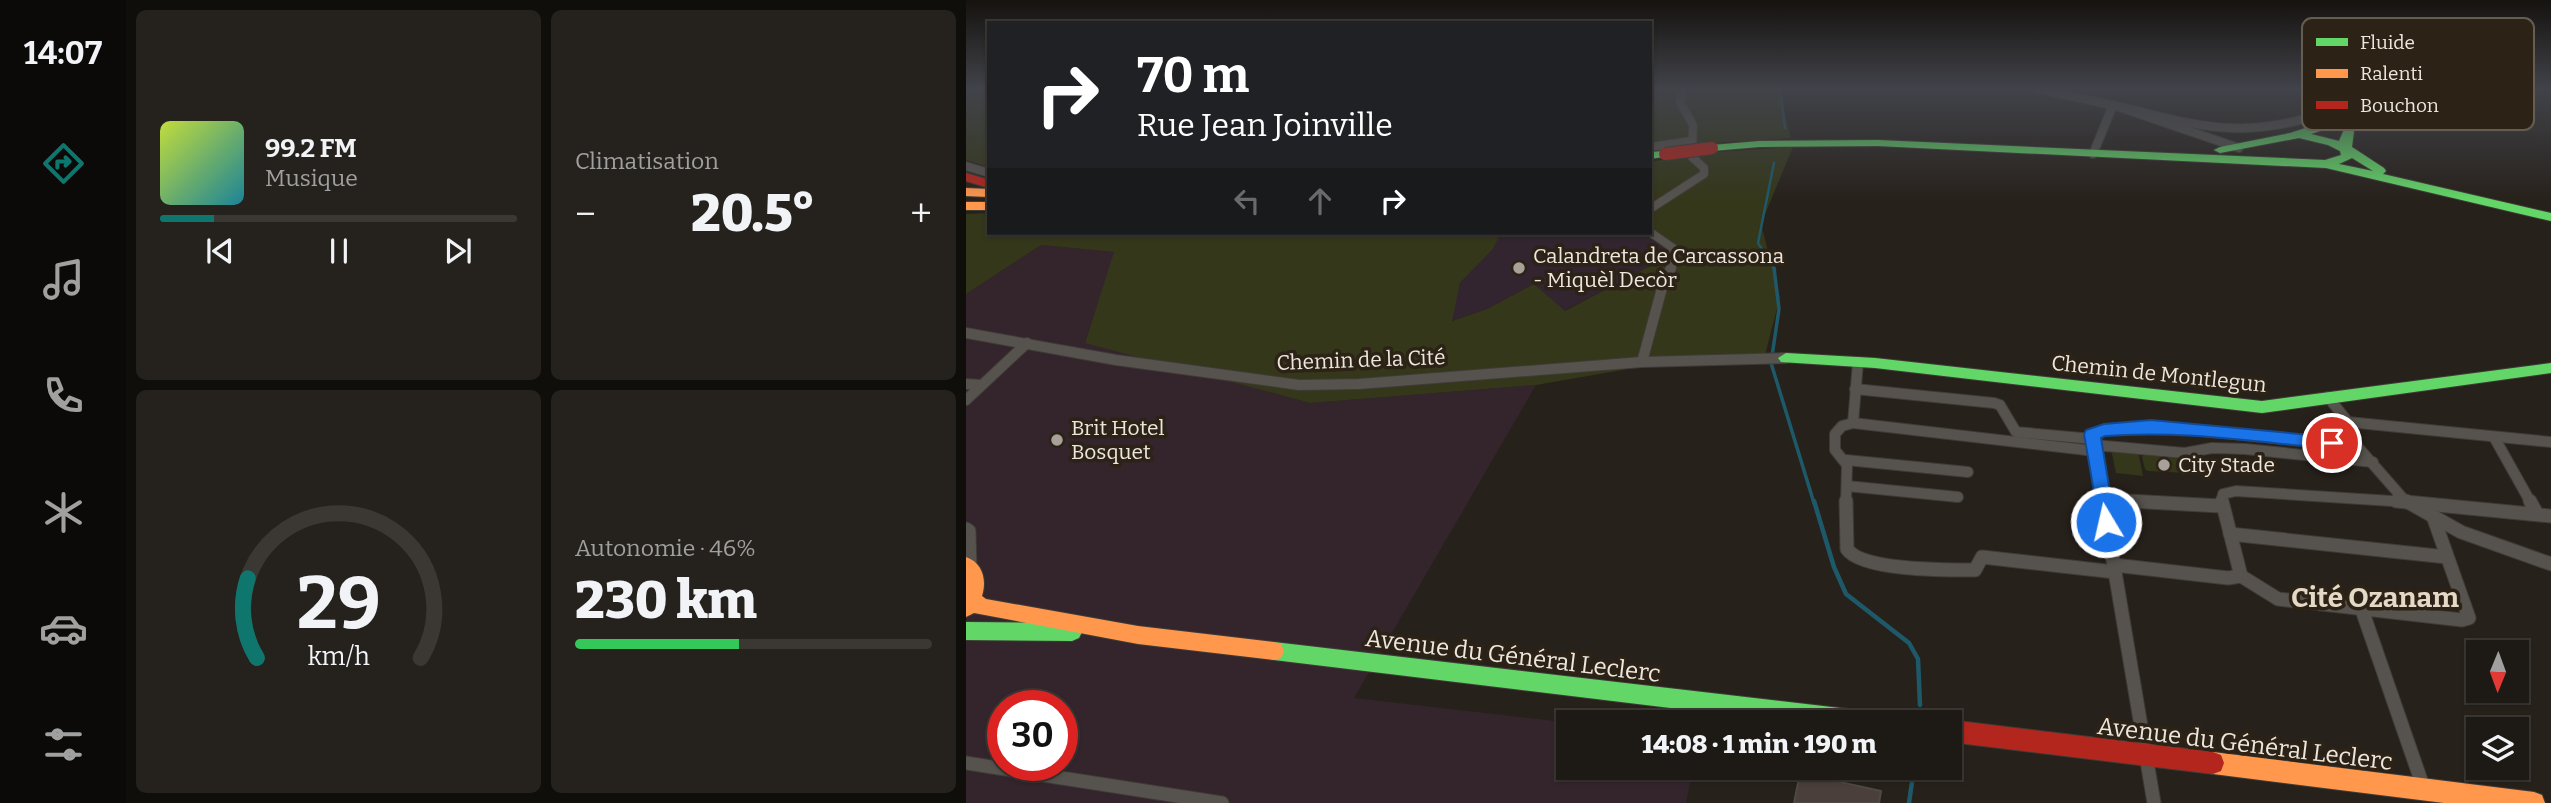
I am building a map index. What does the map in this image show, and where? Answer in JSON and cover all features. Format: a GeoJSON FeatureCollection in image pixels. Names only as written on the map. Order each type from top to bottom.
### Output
{"type":"FeatureCollection","features":[{"type":"Feature","properties":{"kind":"main road"},"geometry":{"type":"LineString","coordinates":[[2074,155],[2173,154],[2243,147],[2311,130]]}},
{"type":"Feature","properties":{"kind":"main road"},"geometry":{"type":"LineString","coordinates":[[1655,152],[1759,144],[1864,143],[2074,155],[2326,164],[2347,157],[2345,140],[2349,130]]}},
{"type":"Feature","properties":{"kind":"main road"},"geometry":{"type":"LineString","coordinates":[[2296,134],[2332,142],[2381,172],[2426,186]]}},
{"type":"Feature","properties":{"kind":"main road"},"geometry":{"type":"LineString","coordinates":[[2296,134],[2303,150],[2326,164]]}},
{"type":"Feature","properties":{"kind":"main road"},"geometry":{"type":"LineString","coordinates":[[2243,147],[2426,186],[2551,217]]}},
{"type":"Feature","properties":{"kind":"main road"},"geometry":{"type":"LineString","coordinates":[[966,177],[987,183]]}},
{"type":"Feature","properties":{"kind":"main road"},"geometry":{"type":"LineString","coordinates":[[966,192],[987,193]]}},
{"type":"Feature","properties":{"kind":"main road"},"geometry":{"type":"LineString","coordinates":[[966,206],[987,206]]}},
{"type":"Feature","properties":{"kind":"main road","name":"Chemin de Montlegun"},"geometry":{"type":"LineString","coordinates":[[1786,358],[1858,362],[2231,405],[2290,405],[2328,397],[2551,368]]}},
{"type":"Feature","properties":{"kind":"main road"},"geometry":{"type":"LineString","coordinates":[[968,566],[975,574],[976,588],[969,604]]}},
{"type":"Feature","properties":{"kind":"main road","name":"Avenue du Général Leclerc"},"geometry":{"type":"LineString","coordinates":[[969,604],[1138,635],[1773,710]]}},
{"type":"Feature","properties":{"kind":"main road","name":"Avenue du Général Leclerc"},"geometry":{"type":"LineString","coordinates":[[966,631],[1138,635]]}},
{"type":"Feature","properties":{"kind":"main road","name":"Avenue du Général Leclerc"},"geometry":{"type":"LineString","coordinates":[[1962,732],[2534,803]]}},
{"type":"Feature","properties":{"kind":"street"},"geometry":{"type":"LineString","coordinates":[[1652,208],[1704,174],[1704,168],[1692,157],[1693,125]]}},
{"type":"Feature","properties":{"kind":"street"},"geometry":{"type":"LineString","coordinates":[[2093,154],[2105,125]]}},
{"type":"Feature","properties":{"kind":"street"},"geometry":{"type":"LineString","coordinates":[[2177,125],[2243,147]]}},
{"type":"Feature","properties":{"kind":"street"},"geometry":{"type":"LineString","coordinates":[[2209,125],[2244,128],[2255,125]]}},
{"type":"Feature","properties":{"kind":"street"},"geometry":{"type":"LineString","coordinates":[[1655,152],[1691,141]]}},
{"type":"Feature","properties":{"kind":"street"},"geometry":{"type":"LineString","coordinates":[[966,166],[987,172]]}},
{"type":"Feature","properties":{"kind":"street"},"geometry":{"type":"LineString","coordinates":[[1642,362],[1662,288],[1674,260],[1673,248],[1652,233]]}},
{"type":"Feature","properties":{"kind":"street","name":"Chemin de la Cité"},"geometry":{"type":"LineString","coordinates":[[966,333],[1116,360],[1299,385],[1359,384],[1642,362],[1761,359]]}},
{"type":"Feature","properties":{"kind":"street"},"geometry":{"type":"LineString","coordinates":[[966,400],[1027,343]]}},
{"type":"Feature","properties":{"kind":"street","name":"Chemin de Montlegun"},"geometry":{"type":"LineString","coordinates":[[1761,359],[1786,358]]}},
{"type":"Feature","properties":{"kind":"street"},"geometry":{"type":"LineString","coordinates":[[1853,423],[1858,362]]}},
{"type":"Feature","properties":{"kind":"street"},"geometry":{"type":"LineString","coordinates":[[966,384],[981,385]]}},
{"type":"Feature","properties":{"kind":"street"},"geometry":{"type":"LineString","coordinates":[[1855,389],[1994,403],[2000,405],[2016,432],[2185,453],[2212,448],[2245,449],[2373,462]]}},
{"type":"Feature","properties":{"kind":"street"},"geometry":{"type":"LineString","coordinates":[[2328,397],[2348,422],[2357,446],[2407,504],[2461,532],[2551,564]]}},
{"type":"Feature","properties":{"kind":"street"},"geometry":{"type":"LineString","coordinates":[[2348,422],[2551,442]]}},
{"type":"Feature","properties":{"kind":"street"},"geometry":{"type":"LineString","coordinates":[[1968,472],[1846,460],[1835,450],[1835,434],[1842,426],[1853,423],[2093,442]]}},
{"type":"Feature","properties":{"kind":"street"},"geometry":{"type":"LineString","coordinates":[[2093,442],[2104,430],[2151,426],[2357,446]]}},
{"type":"Feature","properties":{"kind":"street"},"geometry":{"type":"LineString","coordinates":[[2494,437],[2537,514]]}},
{"type":"Feature","properties":{"kind":"street"},"geometry":{"type":"LineString","coordinates":[[2093,442],[2154,803]]}},
{"type":"Feature","properties":{"kind":"street"},"geometry":{"type":"LineString","coordinates":[[1846,460],[1847,550],[1854,557],[1975,570],[1982,557],[2228,578],[2241,576],[2278,599],[2462,620],[2469,618],[2434,519]]}},
{"type":"Feature","properties":{"kind":"street"},"geometry":{"type":"LineString","coordinates":[[1847,486],[1958,497]]}},
{"type":"Feature","properties":{"kind":"street"},"geometry":{"type":"LineString","coordinates":[[2241,576],[2221,506],[2223,494],[2236,491],[2454,505],[2551,516]]}},
{"type":"Feature","properties":{"kind":"street"},"geometry":{"type":"LineString","coordinates":[[2103,499],[2221,506]]}},
{"type":"Feature","properties":{"kind":"street"},"geometry":{"type":"LineString","coordinates":[[967,531],[968,566]]}},
{"type":"Feature","properties":{"kind":"street"},"geometry":{"type":"LineString","coordinates":[[2230,534],[2447,557]]}},
{"type":"Feature","properties":{"kind":"street"},"geometry":{"type":"LineString","coordinates":[[2362,610],[2424,790]]}},
{"type":"Feature","properties":{"kind":"street"},"geometry":{"type":"LineString","coordinates":[[966,764],[1222,803]]}},
{"type":"Feature","properties":{"kind":"shaded area"},"geometry":{"type":"Polygon","coordinates":[[[1500,235],[1646,235],[1668,250],[1667,257],[1564,311],[1534,284],[1487,309],[1451,321],[1460,283],[1493,249],[1500,235]]]}},
{"type":"Feature","properties":{"kind":"shaded area"},"geometry":{"type":"Polygon","coordinates":[[[1041,245],[1115,252],[1085,342],[1310,403],[1536,385],[1354,698],[1556,721],[1556,780],[1691,780],[1686,803],[966,803],[966,294],[1041,245]]]}},
{"type":"Feature","properties":{"kind":"green space"},"geometry":{"type":"Polygon","coordinates":[[[966,125],[987,125],[987,166],[966,160],[966,125]]]}},
{"type":"Feature","properties":{"kind":"green space"},"geometry":{"type":"Polygon","coordinates":[[[1652,125],[1788,125],[1791,138],[1712,143],[1652,152],[1652,125]]]}},
{"type":"Feature","properties":{"kind":"green space"},"geometry":{"type":"Polygon","coordinates":[[[1793,147],[1761,224],[1780,297],[1765,355],[1651,365],[1536,385],[1310,403],[1085,343],[1114,252],[1041,245],[966,294],[966,214],[987,213],[987,235],[1500,235],[1493,249],[1460,283],[1452,321],[1487,309],[1534,284],[1565,311],[1667,257],[1667,250],[1646,235],[1652,235],[1652,162],[1702,153],[1793,147]]]}},
{"type":"Feature","properties":{"kind":"green space"},"geometry":{"type":"Polygon","coordinates":[[[2111,449],[2138,451],[2143,476],[2116,473],[2111,449]]]}},
{"type":"Feature","properties":{"kind":"green space","name":"City Stade"},"geometry":{"type":"Polygon","coordinates":[[[2145,454],[2179,458],[2183,460],[2186,473],[2148,471],[2142,457],[2145,454]]]}},
{"type":"Feature","properties":{"kind":"building"},"geometry":{"type":"Polygon","coordinates":[[[1799,780],[1840,780],[1881,791],[1879,803],[1794,803],[1799,780]]]}},
{"type":"Feature","properties":{"kind":"waterway"},"geometry":{"type":"LineString","coordinates":[[1774,163],[1758,243],[1774,269]]}},
{"type":"Feature","properties":{"kind":"waterway"},"geometry":{"type":"LineString","coordinates":[[1774,269],[1779,309],[1771,363],[1814,503]]}},
{"type":"Feature","properties":{"kind":"waterway"},"geometry":{"type":"LineString","coordinates":[[1814,501],[1834,567],[1846,594],[1909,643],[1918,659],[1920,705]]}},
{"type":"Feature","properties":{"kind":"waterway"},"geometry":{"type":"LineString","coordinates":[[1909,803],[1912,780]]}},
{"type":"Feature","properties":{"kind":"traffic: fast"},"geometry":{"type":"LineString","coordinates":[[2220,150],[2310,130]]}},
{"type":"Feature","properties":{"kind":"traffic: fast"},"geometry":{"type":"LineString","coordinates":[[1712,148],[1759,144],[1878,143],[2326,164],[2347,157],[2345,140],[2349,130]]}},
{"type":"Feature","properties":{"kind":"traffic: fast"},"geometry":{"type":"LineString","coordinates":[[2302,135],[2332,142],[2348,150]]}},
{"type":"Feature","properties":{"kind":"traffic: fast"},"geometry":{"type":"LineString","coordinates":[[2348,150],[2380,171]]}},
{"type":"Feature","properties":{"kind":"traffic: fast"},"geometry":{"type":"LineString","coordinates":[[1652,156],[1665,154]]}},
{"type":"Feature","properties":{"kind":"traffic: fast"},"geometry":{"type":"LineString","coordinates":[[2326,164],[2551,217]]}},
{"type":"Feature","properties":{"kind":"traffic: fast"},"geometry":{"type":"LineString","coordinates":[[1786,358],[1875,363],[2262,407],[2551,368]]}},
{"type":"Feature","properties":{"kind":"traffic: fast"},"geometry":{"type":"LineString","coordinates":[[966,631],[1072,632]]}},
{"type":"Feature","properties":{"kind":"traffic: fast"},"geometry":{"type":"LineString","coordinates":[[1274,651],[1773,710]]}},
{"type":"Feature","properties":{"kind":"traffic: slow"},"geometry":{"type":"LineString","coordinates":[[966,192],[987,193]]}},
{"type":"Feature","properties":{"kind":"traffic: slow"},"geometry":{"type":"LineString","coordinates":[[966,206],[987,206]]}},
{"type":"Feature","properties":{"kind":"traffic: slow"},"geometry":{"type":"LineString","coordinates":[[966,565],[975,580],[972,597],[966,608]]}},
{"type":"Feature","properties":{"kind":"traffic: slow"},"geometry":{"type":"LineString","coordinates":[[972,599],[981,607],[1138,635],[1274,651]]}},
{"type":"Feature","properties":{"kind":"traffic: slow"},"geometry":{"type":"LineString","coordinates":[[2213,763],[2534,803]]}},
{"type":"Feature","properties":{"kind":"traffic: jam"},"geometry":{"type":"LineString","coordinates":[[1665,154],[1712,148]]}},
{"type":"Feature","properties":{"kind":"traffic: jam"},"geometry":{"type":"LineString","coordinates":[[966,177],[987,183]]}},
{"type":"Feature","properties":{"kind":"traffic: jam"},"geometry":{"type":"LineString","coordinates":[[1962,732],[2213,763]]}},
{"type":"Feature","properties":{"kind":"place","name":"Calandreta de Carcassona - Miquèl Decòr"},"geometry":{"type":"Point","coordinates":[1519,268]}},
{"type":"Feature","properties":{"kind":"place","name":"Brit Hotel Bosquet"},"geometry":{"type":"Point","coordinates":[1057,440]}},
{"type":"Feature","properties":{"kind":"place","name":"City Stade"},"geometry":{"type":"Point","coordinates":[2164,465]}},
{"type":"Feature","properties":{"kind":"district","name":"Cité Ozanam"},"geometry":{"type":"Point","coordinates":[2375,597]}},
{"type":"Feature","properties":{"kind":"route"},"geometry":{"type":"LineString","coordinates":[[2106,522],[2092,434],[2104,430],[2151,426],[2332,443]]}}]}
